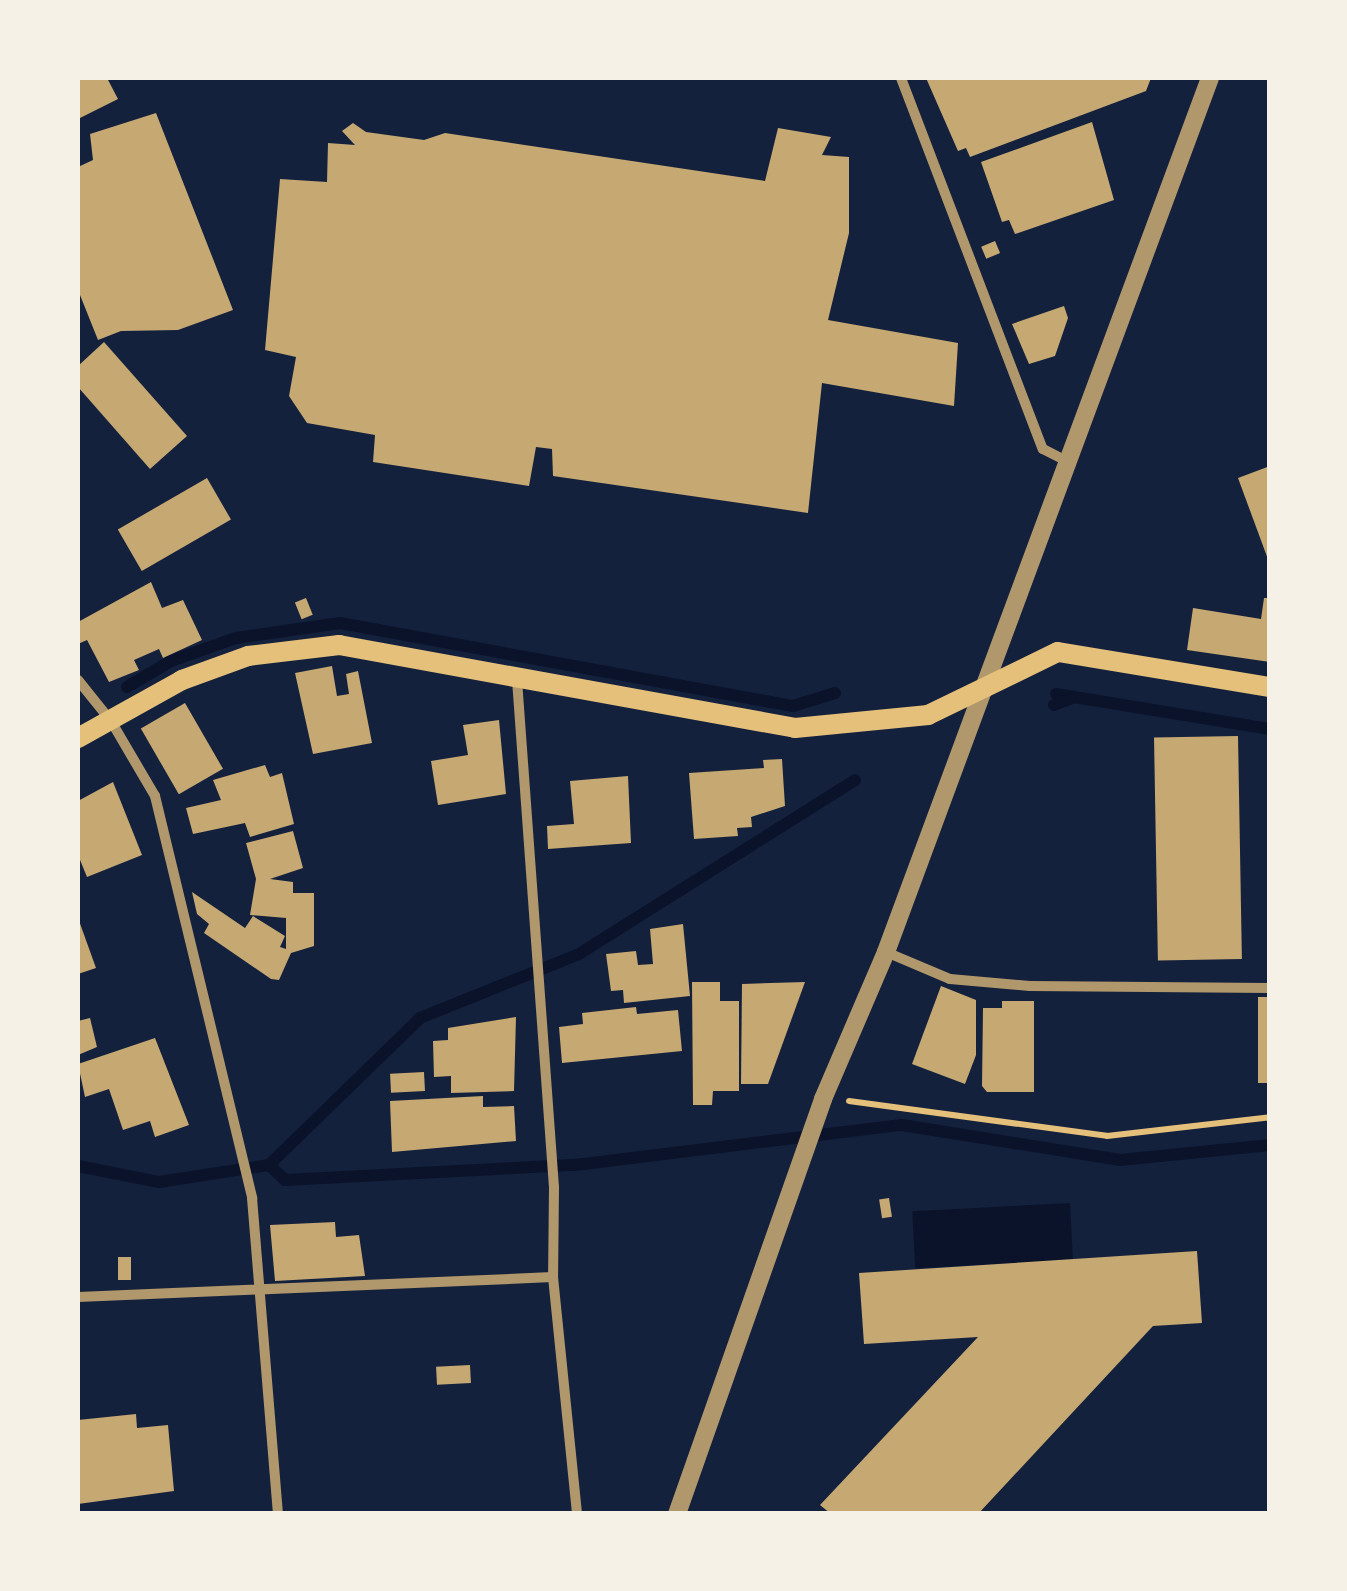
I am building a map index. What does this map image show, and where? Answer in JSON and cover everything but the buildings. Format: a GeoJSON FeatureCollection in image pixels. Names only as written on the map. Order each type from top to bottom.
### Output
{"type":"FeatureCollection","features":[{"type":"Feature","properties":{"kind":"main road"},"geometry":{"type":"LineString","coordinates":[[78,738],[182,680],[248,656],[339,645],[796,728],[928,715],[1058,652],[1270,687]]}},
{"type":"Feature","properties":{"kind":"street"},"geometry":{"type":"LineString","coordinates":[[900,78],[1043,449],[1070,462]]}},
{"type":"Feature","properties":{"kind":"street"},"geometry":{"type":"LineString","coordinates":[[677,1514],[823,1099],[886,952],[1210,78]]}},
{"type":"Feature","properties":{"kind":"street"},"geometry":{"type":"LineString","coordinates":[[78,680],[112,721],[156,796],[252,1198],[278,1514]]}},
{"type":"Feature","properties":{"kind":"street"},"geometry":{"type":"LineString","coordinates":[[517,680],[554,1188],[552,1277],[577,1514]]}},
{"type":"Feature","properties":{"kind":"street"},"geometry":{"type":"LineString","coordinates":[[886,952],[950,978],[1014,984],[1270,988]]}},
{"type":"Feature","properties":{"kind":"street"},"geometry":{"type":"LineString","coordinates":[[78,1296],[552,1277]]}},
{"type":"Feature","properties":{"kind":"path"},"geometry":{"type":"LineString","coordinates":[[823,1099],[910,1105],[1107,1136],[1270,1118]]}},
{"type":"Feature","properties":{"kind":"water"},"geometry":{"type":"Polygon","coordinates":[[[1070,1203],[1073,1260],[915,1268],[912,1211],[1070,1203]]]}},
{"type":"Feature","properties":{"kind":"waterway"},"geometry":{"type":"LineString","coordinates":[[127,687],[171,661],[236,638],[340,623],[793,706],[835,693]]}},
{"type":"Feature","properties":{"kind":"waterway"},"geometry":{"type":"LineString","coordinates":[[1056,694],[1270,729]]}},
{"type":"Feature","properties":{"kind":"waterway"},"geometry":{"type":"LineString","coordinates":[[1054,705],[1075,697]]}},
{"type":"Feature","properties":{"kind":"waterway"},"geometry":{"type":"LineString","coordinates":[[78,1166],[159,1182],[269,1165],[420,1018],[579,954],[855,780]]}},
{"type":"Feature","properties":{"kind":"waterway"},"geometry":{"type":"LineString","coordinates":[[269,1165],[285,1180],[575,1165],[902,1125],[1120,1160],[1270,1145]]}}]}
